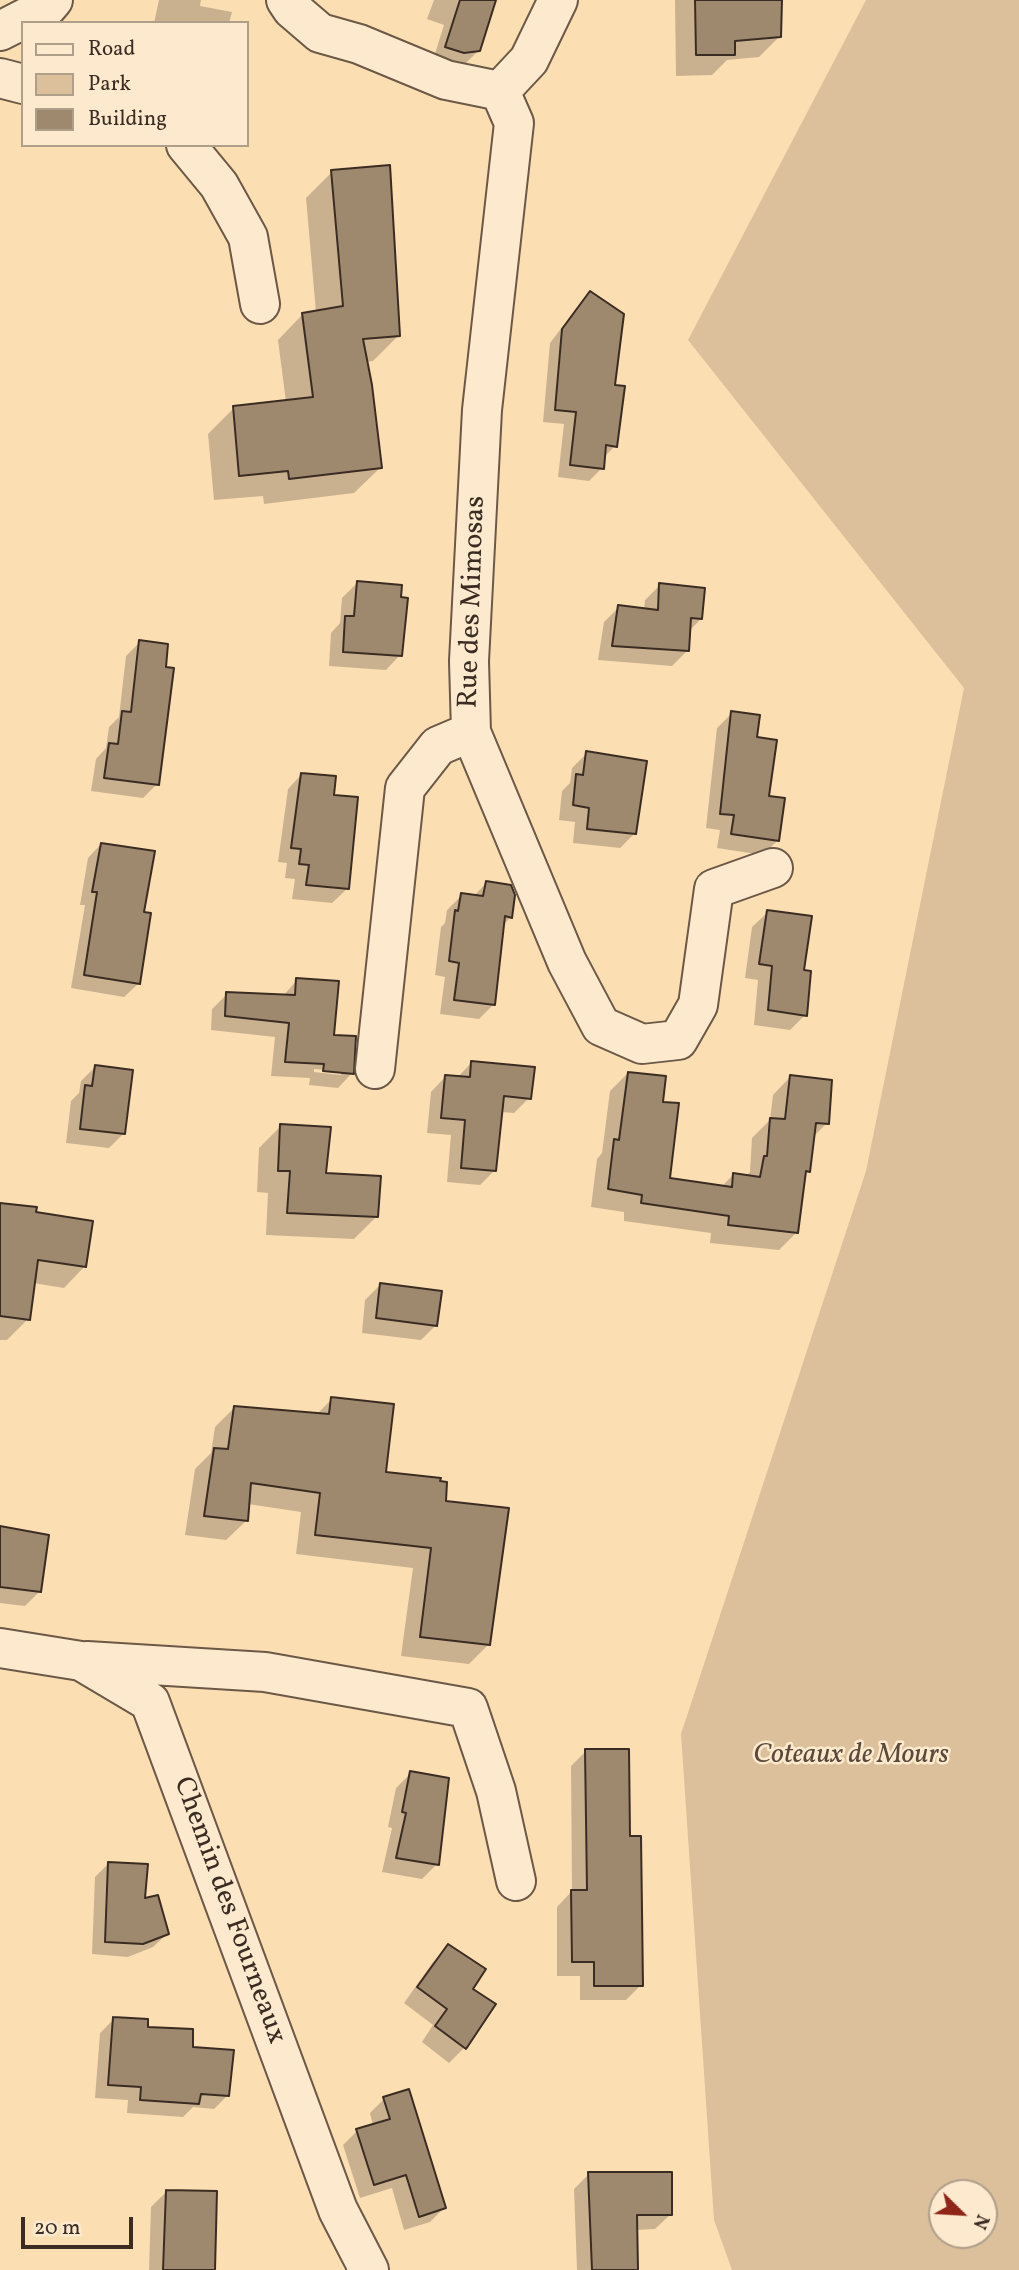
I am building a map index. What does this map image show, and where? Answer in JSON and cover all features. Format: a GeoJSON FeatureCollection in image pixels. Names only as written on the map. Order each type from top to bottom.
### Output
{"type":"FeatureCollection","features":[{"type":"Feature","properties":{"kind":"street"},"geometry":{"type":"LineString","coordinates":[[0,32],[47,7],[53,0]]}},
{"type":"Feature","properties":{"kind":"street"},"geometry":{"type":"LineString","coordinates":[[286,0],[292,9],[320,33],[359,44],[446,80],[500,91],[530,60],[558,0]]}},
{"type":"Feature","properties":{"kind":"street"},"geometry":{"type":"LineString","coordinates":[[0,78],[21,83]]}},
{"type":"Feature","properties":{"kind":"street","name":"Rue des Mimosas"},"geometry":{"type":"LineString","coordinates":[[500,91],[514,123],[482,410],[469,661],[471,732],[568,962],[601,1026],[642,1045],[678,1040],[698,1004],[714,889],[773,868]]}},
{"type":"Feature","properties":{"kind":"street"},"geometry":{"type":"LineString","coordinates":[[188,147],[219,185],[248,237],[260,304]]}},
{"type":"Feature","properties":{"kind":"street"},"geometry":{"type":"LineString","coordinates":[[375,1069],[405,788],[438,746],[471,732]]}},
{"type":"Feature","properties":{"kind":"street","name":"Chemin des Fourneaux"},"geometry":{"type":"LineString","coordinates":[[0,1648],[81,1661],[150,1702],[338,2210],[369,2270]]}},
{"type":"Feature","properties":{"kind":"street"},"geometry":{"type":"LineString","coordinates":[[81,1661],[265,1672],[468,1707],[496,1791],[516,1881]]}},
{"type":"Feature","properties":{"kind":"green space","name":"Coteaux de Mours"},"geometry":{"type":"Polygon","coordinates":[[[866,0],[1019,0],[1019,2270],[732,2270],[714,2220],[681,1734],[866,1171],[964,688],[688,340],[866,0]]]}},
{"type":"Feature","properties":{"kind":"building"},"geometry":{"type":"Polygon","coordinates":[[[460,0],[496,0],[480,51],[464,53],[445,47],[460,0]]]}},
{"type":"Feature","properties":{"kind":"building"},"geometry":{"type":"Polygon","coordinates":[[[695,0],[782,0],[781,37],[735,41],[735,55],[696,55],[695,0]]]}},
{"type":"Feature","properties":{"kind":"building"},"geometry":{"type":"Polygon","coordinates":[[[390,165],[400,336],[363,339],[372,385],[382,468],[289,479],[288,471],[239,476],[233,406],[313,397],[302,313],[343,306],[331,170],[390,165]]]}},
{"type":"Feature","properties":{"kind":"building"},"geometry":{"type":"Polygon","coordinates":[[[590,291],[624,314],[615,385],[625,386],[617,447],[606,445],[604,469],[570,465],[576,412],[555,410],[562,329],[590,291]]]}},
{"type":"Feature","properties":{"kind":"building"},"geometry":{"type":"Polygon","coordinates":[[[357,581],[402,585],[401,597],[408,598],[402,656],[343,652],[345,616],[354,616],[357,581]]]}},
{"type":"Feature","properties":{"kind":"building"},"geometry":{"type":"Polygon","coordinates":[[[659,583],[705,588],[702,619],[691,618],[689,651],[612,646],[618,605],[658,610],[659,583]]]}},
{"type":"Feature","properties":{"kind":"building"},"geometry":{"type":"Polygon","coordinates":[[[139,640],[168,644],[166,667],[174,668],[159,785],[104,778],[109,743],[118,744],[122,711],[131,712],[139,640]]]}},
{"type":"Feature","properties":{"kind":"building"},"geometry":{"type":"Polygon","coordinates":[[[731,711],[760,715],[757,737],[777,740],[769,796],[785,798],[779,841],[731,834],[734,815],[720,814],[731,711]]]}},
{"type":"Feature","properties":{"kind":"building"},"geometry":{"type":"Polygon","coordinates":[[[586,751],[647,761],[636,834],[587,829],[589,808],[573,805],[576,774],[583,775],[586,751]]]}},
{"type":"Feature","properties":{"kind":"building"},"geometry":{"type":"Polygon","coordinates":[[[301,773],[336,776],[334,795],[358,797],[349,889],[306,885],[309,865],[299,864],[301,849],[291,848],[301,773]]]}},
{"type":"Feature","properties":{"kind":"building"},"geometry":{"type":"Polygon","coordinates":[[[101,843],[155,851],[144,912],[151,913],[140,984],[84,975],[97,892],[92,892],[101,843]]]}},
{"type":"Feature","properties":{"kind":"building"},"geometry":{"type":"Polygon","coordinates":[[[486,881],[511,885],[515,895],[512,918],[505,916],[495,1005],[454,1000],[459,963],[449,961],[455,910],[458,911],[461,893],[483,896],[486,881]]]}},
{"type":"Feature","properties":{"kind":"building"},"geometry":{"type":"Polygon","coordinates":[[[767,910],[812,916],[804,970],[811,971],[807,1016],[768,1010],[772,966],[759,964],[767,910]]]}},
{"type":"Feature","properties":{"kind":"building"},"geometry":{"type":"Polygon","coordinates":[[[296,978],[339,981],[334,1035],[356,1036],[354,1074],[323,1071],[324,1064],[285,1062],[289,1023],[225,1016],[226,992],[295,995],[296,978]]]}},
{"type":"Feature","properties":{"kind":"building"},"geometry":{"type":"Polygon","coordinates":[[[471,1061],[535,1067],[531,1099],[504,1096],[496,1171],[461,1168],[465,1120],[441,1118],[445,1075],[470,1077],[471,1061]]]}},
{"type":"Feature","properties":{"kind":"building"},"geometry":{"type":"Polygon","coordinates":[[[95,1065],[133,1070],[125,1134],[80,1129],[85,1085],[92,1086],[95,1065]]]}},
{"type":"Feature","properties":{"kind":"building"},"geometry":{"type":"Polygon","coordinates":[[[628,1072],[666,1076],[663,1102],[679,1103],[670,1178],[732,1187],[733,1173],[760,1177],[764,1156],[767,1156],[770,1118],[785,1119],[790,1075],[832,1080],[829,1124],[816,1123],[810,1172],[806,1171],[798,1233],[728,1225],[729,1216],[641,1203],[642,1195],[608,1189],[614,1139],[619,1140],[628,1072]]]}},
{"type":"Feature","properties":{"kind":"building"},"geometry":{"type":"Polygon","coordinates":[[[280,1124],[331,1127],[326,1173],[381,1176],[378,1217],[287,1213],[290,1171],[278,1171],[280,1124]]]}},
{"type":"Feature","properties":{"kind":"building"},"geometry":{"type":"Polygon","coordinates":[[[0,1203],[37,1207],[36,1212],[93,1221],[86,1267],[38,1260],[30,1320],[0,1316],[0,1203]]]}},
{"type":"Feature","properties":{"kind":"building"},"geometry":{"type":"Polygon","coordinates":[[[380,1283],[442,1291],[437,1326],[376,1318],[380,1283]]]}},
{"type":"Feature","properties":{"kind":"building"},"geometry":{"type":"Polygon","coordinates":[[[331,1397],[394,1404],[386,1472],[441,1478],[440,1481],[447,1482],[446,1501],[509,1508],[490,1645],[420,1637],[431,1548],[315,1535],[320,1493],[251,1483],[248,1521],[204,1516],[214,1448],[228,1449],[234,1406],[329,1414],[331,1397]]]}},
{"type":"Feature","properties":{"kind":"building"},"geometry":{"type":"Polygon","coordinates":[[[0,1526],[49,1535],[41,1592],[0,1587],[0,1526]]]}},
{"type":"Feature","properties":{"kind":"building"},"geometry":{"type":"Polygon","coordinates":[[[585,1749],[629,1749],[630,1836],[641,1836],[643,1986],[594,1986],[594,1962],[572,1962],[571,1890],[587,1890],[585,1749]]]}},
{"type":"Feature","properties":{"kind":"building"},"geometry":{"type":"Polygon","coordinates":[[[410,1771],[449,1778],[439,1865],[396,1858],[406,1813],[402,1812],[410,1771]]]}},
{"type":"Feature","properties":{"kind":"building"},"geometry":{"type":"Polygon","coordinates":[[[108,1862],[148,1864],[145,1898],[158,1895],[169,1934],[143,1944],[105,1942],[108,1862]]]}},
{"type":"Feature","properties":{"kind":"building"},"geometry":{"type":"Polygon","coordinates":[[[448,1944],[486,1969],[473,1989],[496,2004],[466,2049],[435,2026],[447,2009],[417,1987],[448,1944]]]}},
{"type":"Feature","properties":{"kind":"building"},"geometry":{"type":"Polygon","coordinates":[[[113,2017],[148,2019],[148,2027],[193,2029],[193,2047],[234,2050],[229,2096],[201,2094],[199,2104],[140,2100],[141,2087],[108,2085],[113,2017]]]}},
{"type":"Feature","properties":{"kind":"building"},"geometry":{"type":"Polygon","coordinates":[[[409,2089],[446,2208],[419,2217],[406,2175],[374,2185],[356,2129],[390,2119],[383,2097],[409,2089]]]}},
{"type":"Feature","properties":{"kind":"building"},"geometry":{"type":"Polygon","coordinates":[[[588,2172],[672,2172],[672,2215],[637,2215],[638,2270],[592,2270],[588,2172]]]}},
{"type":"Feature","properties":{"kind":"building"},"geometry":{"type":"Polygon","coordinates":[[[166,2190],[217,2191],[215,2270],[163,2270],[166,2190]]]}}]}
